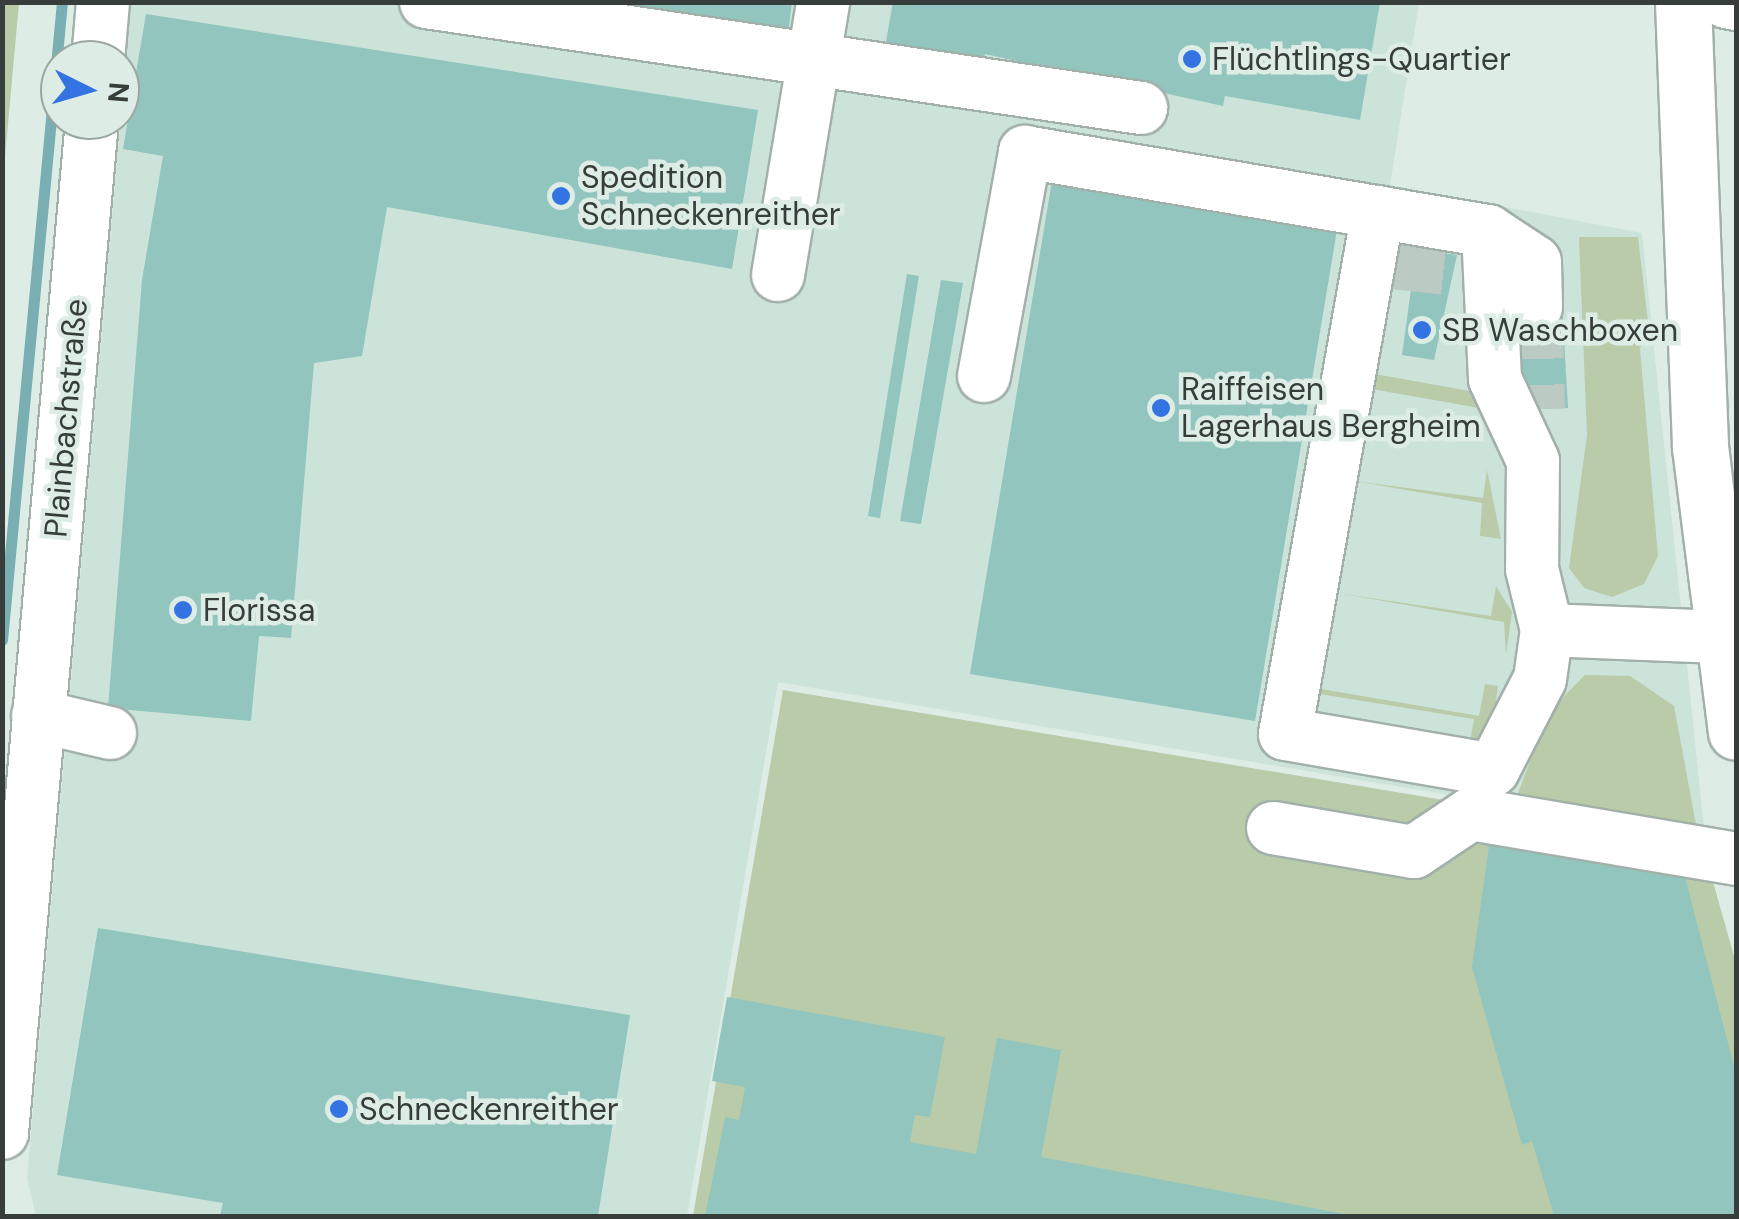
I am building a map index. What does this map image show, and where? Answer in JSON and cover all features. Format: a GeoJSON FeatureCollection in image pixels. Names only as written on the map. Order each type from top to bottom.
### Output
{"type":"FeatureCollection","features":[{"type":"Feature","properties":{"kind":"main road"},"geometry":{"type":"LineString","coordinates":[[1684,2],[1686,256],[1725,581],[1719,637],[1736,732]]}},
{"type":"Feature","properties":{"kind":"street"},"geometry":{"type":"LineString","coordinates":[[99,40],[102,2]]}},
{"type":"Feature","properties":{"kind":"street"},"geometry":{"type":"LineString","coordinates":[[426,2],[1141,108]]}},
{"type":"Feature","properties":{"kind":"street"},"geometry":{"type":"LineString","coordinates":[[778,275],[824,2]]}},
{"type":"Feature","properties":{"kind":"street"},"geometry":{"type":"LineString","coordinates":[[1726,2],[1736,4]]}},
{"type":"Feature","properties":{"kind":"street","name":"Plainbachstraße"},"geometry":{"type":"LineString","coordinates":[[2,1132],[90,140]]}},
{"type":"Feature","properties":{"kind":"street"},"geometry":{"type":"LineString","coordinates":[[984,376],[1024,152],[1380,244],[1478,259],[1534,262],[1536,307]]}},
{"type":"Feature","properties":{"kind":"street"},"geometry":{"type":"LineString","coordinates":[[1380,244],[1286,734],[1494,770],[1540,680],[1547,630],[1532,568],[1533,462],[1539,409]]}},
{"type":"Feature","properties":{"kind":"street"},"geometry":{"type":"LineString","coordinates":[[1478,259],[1494,379],[1533,462]]}},
{"type":"Feature","properties":{"kind":"street"},"geometry":{"type":"LineString","coordinates":[[1547,630],[1719,637]]}},
{"type":"Feature","properties":{"kind":"street"},"geometry":{"type":"LineString","coordinates":[[38,716],[110,733]]}},
{"type":"Feature","properties":{"kind":"street"},"geometry":{"type":"LineString","coordinates":[[1274,828],[1414,852],[1472,814],[1736,859]]}},
{"type":"Feature","properties":{"kind":"shaded area"},"geometry":{"type":"Polygon","coordinates":[[[131,3],[1419,3],[1390,185],[1642,233],[1705,838],[778,682],[687,1216],[36,1216],[27,1178],[119,140],[140,140],[140,40],[128,40],[131,3]]]}},
{"type":"Feature","properties":{"kind":"green space"},"geometry":{"type":"Polygon","coordinates":[[[2,3],[19,3],[3,179],[2,3]]]}},
{"type":"Feature","properties":{"kind":"green space"},"geometry":{"type":"Polygon","coordinates":[[[1579,237],[1638,237],[1648,322],[1640,349],[1658,556],[1644,584],[1612,597],[1584,588],[1569,568],[1587,435],[1579,237]]]}},
{"type":"Feature","properties":{"kind":"green space"},"geometry":{"type":"Polygon","coordinates":[[[1369,373],[1481,393],[1485,409],[1366,388],[1369,373]]]}},
{"type":"Feature","properties":{"kind":"green space"},"geometry":{"type":"Polygon","coordinates":[[[1487,470],[1501,539],[1480,536],[1482,503],[1354,481],[1483,498],[1487,470]]]}},
{"type":"Feature","properties":{"kind":"green space"},"geometry":{"type":"Polygon","coordinates":[[[1496,586],[1512,612],[1506,655],[1504,622],[1337,593],[1491,616],[1496,586]]]}},
{"type":"Feature","properties":{"kind":"green space"},"geometry":{"type":"Polygon","coordinates":[[[1319,665],[1321,689],[1479,716],[1485,684],[1498,686],[1492,730],[1469,749],[1474,719],[1320,694],[1317,709],[1319,665]]]}},
{"type":"Feature","properties":{"kind":"green space"},"geometry":{"type":"Polygon","coordinates":[[[1585,675],[1630,676],[1674,706],[1697,830],[1517,796],[1549,711],[1585,675]]]}},
{"type":"Feature","properties":{"kind":"green space"},"geometry":{"type":"Polygon","coordinates":[[[783,690],[1702,843],[1736,963],[1736,1216],[693,1216],[783,690]]]}},
{"type":"Feature","properties":{"kind":"building"},"geometry":{"type":"Polygon","coordinates":[[[520,2],[792,2],[788,34],[520,2]]]}},
{"type":"Feature","properties":{"kind":"building","name":"Flüchtlings-Quartier"},"geometry":{"type":"Polygon","coordinates":[[[893,2],[1380,2],[1360,120],[1225,96],[1223,106],[985,54],[983,64],[885,47],[893,2]]]}},
{"type":"Feature","properties":{"kind":"building"},"geometry":{"type":"Polygon","coordinates":[[[146,14],[758,110],[732,269],[387,207],[362,356],[314,363],[291,638],[259,636],[251,721],[108,708],[142,280],[163,156],[123,149],[125,140],[140,140],[140,49],[146,14]]]}},
{"type":"Feature","properties":{"kind":"building","name":"Raiffeisen Lagerhaus Bergheim"},"geometry":{"type":"Polygon","coordinates":[[[1052,181],[1337,230],[1255,721],[970,674],[1052,181]]]}},
{"type":"Feature","properties":{"kind":"building"},"geometry":{"type":"Polygon","coordinates":[[[1395,246],[1457,255],[1434,360],[1402,355],[1412,282],[1390,279],[1395,246]]]}},
{"type":"Feature","properties":{"kind":"building"},"geometry":{"type":"Polygon","coordinates":[[[907,274],[919,276],[880,518],[868,516],[907,274]]]}},
{"type":"Feature","properties":{"kind":"building"},"geometry":{"type":"Polygon","coordinates":[[[941,280],[963,283],[921,524],[900,521],[941,280]]]}},
{"type":"Feature","properties":{"kind":"building"},"geometry":{"type":"Polygon","coordinates":[[[1562,306],[1568,408],[1516,410],[1510,308],[1562,306]]]}},
{"type":"Feature","properties":{"kind":"building"},"geometry":{"type":"Polygon","coordinates":[[[1490,839],[1679,854],[1736,1074],[1736,1216],[1554,1216],[1532,1141],[1522,1145],[1472,967],[1490,839]]]}},
{"type":"Feature","properties":{"kind":"building"},"geometry":{"type":"Polygon","coordinates":[[[98,928],[630,1015],[598,1216],[220,1216],[223,1203],[57,1175],[98,928]]]}},
{"type":"Feature","properties":{"kind":"building"},"geometry":{"type":"Polygon","coordinates":[[[727,997],[945,1037],[930,1117],[915,1115],[910,1142],[976,1154],[997,1038],[1061,1050],[1041,1157],[1355,1216],[705,1216],[725,1117],[739,1120],[745,1087],[712,1081],[727,997]]]}},
{"type":"Feature","properties":{"kind":"waterway"},"geometry":{"type":"LineString","coordinates":[[2,640],[62,2]]}},
{"type":"Feature","properties":{"kind":"tunnel"},"geometry":{"type":"LineString","coordinates":[[1392,263],[1456,270]]}},
{"type":"Feature","properties":{"kind":"tunnel"},"geometry":{"type":"LineString","coordinates":[[1536,307],[1539,409]]}},
{"type":"Feature","properties":{"kind":"place","name":"Flüchtlings-Quartier"},"geometry":{"type":"Point","coordinates":[1192,59]}},
{"type":"Feature","properties":{"kind":"place","name":"Spedition Schneckenreither"},"geometry":{"type":"Point","coordinates":[561,196]}},
{"type":"Feature","properties":{"kind":"place","name":"SB Waschboxen"},"geometry":{"type":"Point","coordinates":[1422,330]}},
{"type":"Feature","properties":{"kind":"place","name":"Raiffeisen Lagerhaus Bergheim"},"geometry":{"type":"Point","coordinates":[1161,408]}},
{"type":"Feature","properties":{"kind":"place","name":"Florissa"},"geometry":{"type":"Point","coordinates":[183,610]}},
{"type":"Feature","properties":{"kind":"place","name":"Schneckenreither"},"geometry":{"type":"Point","coordinates":[339,1109]}}]}
